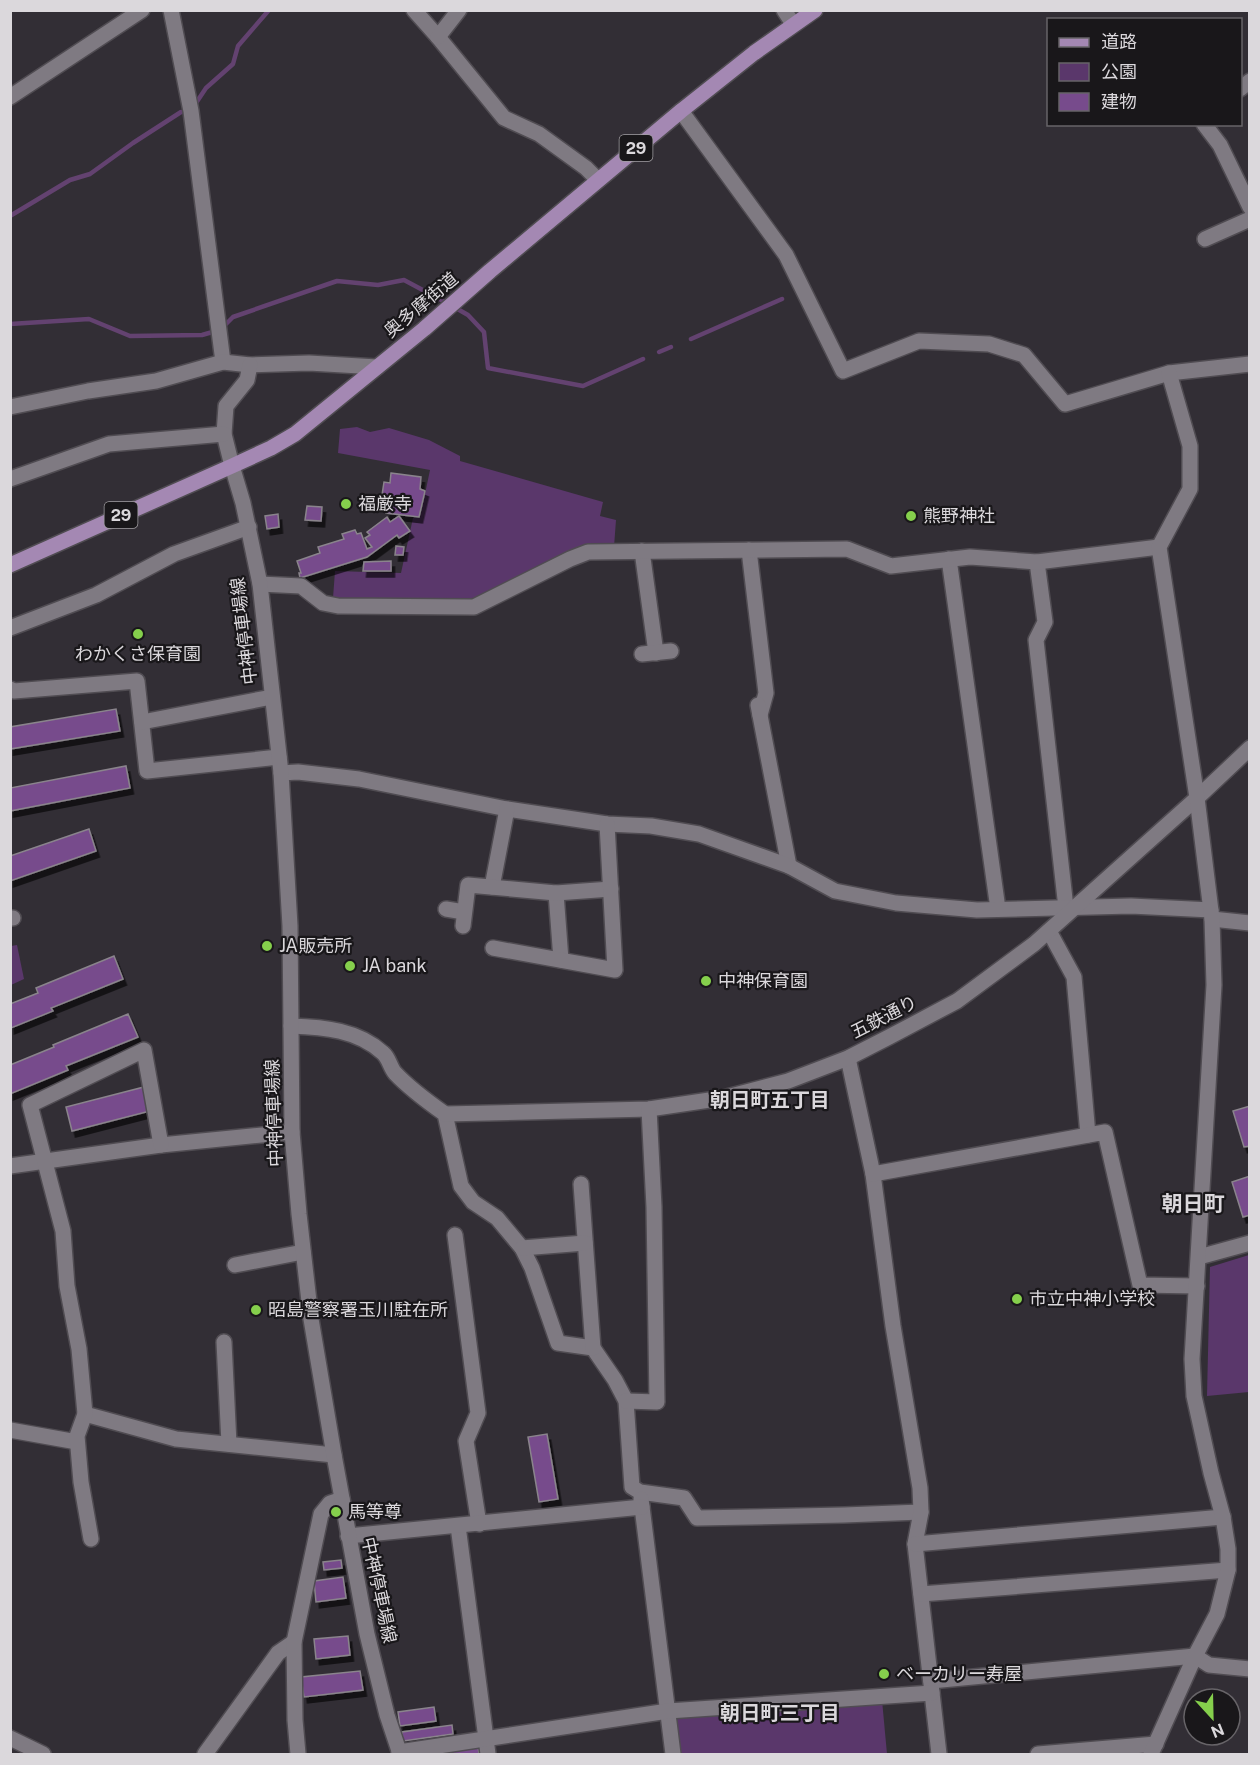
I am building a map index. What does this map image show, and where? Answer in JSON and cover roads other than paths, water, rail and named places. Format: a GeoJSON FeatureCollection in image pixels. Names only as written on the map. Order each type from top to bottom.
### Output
{"type":"FeatureCollection","features":[{"type":"Feature","properties":{"kind":"main road","name":"奥多摩街道"},"geometry":{"type":"LineString","coordinates":[[10,565],[232,466],[295,434],[424,329],[681,111],[754,53],[815,10]]}},
{"type":"Feature","properties":{"kind":"street"},"geometry":{"type":"LineString","coordinates":[[10,97],[142,10]]}},
{"type":"Feature","properties":{"kind":"street"},"geometry":{"type":"LineString","coordinates":[[171,10],[191,111],[223,362]]}},
{"type":"Feature","properties":{"kind":"street"},"geometry":{"type":"LineString","coordinates":[[414,10],[504,118],[539,134],[586,168],[598,180]]}},
{"type":"Feature","properties":{"kind":"street"},"geometry":{"type":"LineString","coordinates":[[438,37],[459,10]]}},
{"type":"Feature","properties":{"kind":"street"},"geometry":{"type":"LineString","coordinates":[[784,10],[793,24]]}},
{"type":"Feature","properties":{"kind":"street"},"geometry":{"type":"LineString","coordinates":[[681,111],[786,255],[843,371],[919,341],[989,344],[1024,355],[1065,404],[1169,373],[1250,364]]}},
{"type":"Feature","properties":{"kind":"street"},"geometry":{"type":"LineString","coordinates":[[1206,126],[1220,145],[1250,207]]}},
{"type":"Feature","properties":{"kind":"street"},"geometry":{"type":"LineString","coordinates":[[1205,239],[1250,219]]}},
{"type":"Feature","properties":{"kind":"street"},"geometry":{"type":"LineString","coordinates":[[10,407],[88,391],[156,381],[223,362],[250,365],[309,363],[377,367]]}},
{"type":"Feature","properties":{"kind":"street"},"geometry":{"type":"LineString","coordinates":[[10,480],[109,444],[224,434],[226,406],[247,380],[250,365]]}},
{"type":"Feature","properties":{"kind":"street"},"geometry":{"type":"LineString","coordinates":[[1038,1755],[1153,1749],[1195,1656],[1217,1614],[1228,1570],[1228,1549],[1223,1517],[1194,1396],[1192,1359],[1214,985],[1211,914],[1197,798],[1160,547],[1190,489],[1190,446],[1169,373]]}},
{"type":"Feature","properties":{"kind":"street","name":"中神停車場線"},"geometry":{"type":"LineString","coordinates":[[224,434],[249,527],[260,584],[280,765],[290,915],[292,1132],[311,1319],[367,1634],[399,1753]]}},
{"type":"Feature","properties":{"kind":"street"},"geometry":{"type":"LineString","coordinates":[[10,628],[96,595],[174,554],[249,527]]}},
{"type":"Feature","properties":{"kind":"street"},"geometry":{"type":"LineString","coordinates":[[260,584],[301,586],[323,603],[338,606],[474,607],[588,552],[847,549],[891,566],[970,557],[1037,562],[1160,547]]}},
{"type":"Feature","properties":{"kind":"street"},"geometry":{"type":"LineString","coordinates":[[749,550],[766,693],[759,710],[789,866]]}},
{"type":"Feature","properties":{"kind":"street"},"geometry":{"type":"LineString","coordinates":[[642,551],[656,653]]}},
{"type":"Feature","properties":{"kind":"street"},"geometry":{"type":"LineString","coordinates":[[949,559],[998,909]]}},
{"type":"Feature","properties":{"kind":"street"},"geometry":{"type":"LineString","coordinates":[[1037,562],[1045,622],[1036,639],[1070,908]]}},
{"type":"Feature","properties":{"kind":"street"},"geometry":{"type":"LineString","coordinates":[[10,689],[14,691],[137,681],[147,771],[280,765],[298,772],[359,779],[507,809],[607,824],[651,826],[699,834],[789,866],[835,891],[896,903],[977,910],[1131,906],[1211,914],[1250,923]]}},
{"type":"Feature","properties":{"kind":"street"},"geometry":{"type":"LineString","coordinates":[[141,722],[272,697]]}},
{"type":"Feature","properties":{"kind":"street","name":"五鉄通り"},"geometry":{"type":"LineString","coordinates":[[445,1114],[649,1109],[723,1098],[777,1084],[848,1058],[957,1001],[1034,944],[1070,908],[1197,798],[1250,748]]}},
{"type":"Feature","properties":{"kind":"street"},"geometry":{"type":"LineString","coordinates":[[492,887],[507,809]]}},
{"type":"Feature","properties":{"kind":"street"},"geometry":{"type":"LineString","coordinates":[[493,948],[615,970],[607,824]]}},
{"type":"Feature","properties":{"kind":"street"},"geometry":{"type":"LineString","coordinates":[[446,909],[463,919],[468,885],[556,893],[610,889]]}},
{"type":"Feature","properties":{"kind":"street"},"geometry":{"type":"LineString","coordinates":[[556,893],[561,960]]}},
{"type":"Feature","properties":{"kind":"street"},"geometry":{"type":"LineString","coordinates":[[1049,931],[1074,977],[1088,1135]]}},
{"type":"Feature","properties":{"kind":"street"},"geometry":{"type":"LineString","coordinates":[[291,1026],[325,1027],[361,1037],[385,1054],[393,1071],[423,1099],[445,1114],[461,1186],[473,1202],[497,1218],[522,1248],[532,1268],[558,1343],[593,1348]]}},
{"type":"Feature","properties":{"kind":"street"},"geometry":{"type":"LineString","coordinates":[[91,1539],[77,1442],[85,1413],[79,1349],[67,1286],[63,1231],[30,1105],[144,1050],[161,1145]]}},
{"type":"Feature","properties":{"kind":"street"},"geometry":{"type":"LineString","coordinates":[[848,1058],[873,1174],[893,1326],[920,1488],[921,1512],[915,1544],[939,1755]]}},
{"type":"Feature","properties":{"kind":"street"},"geometry":{"type":"LineString","coordinates":[[626,1401],[657,1402],[654,1207],[649,1109]]}},
{"type":"Feature","properties":{"kind":"street"},"geometry":{"type":"LineString","coordinates":[[10,1166],[161,1145],[292,1132]]}},
{"type":"Feature","properties":{"kind":"street"},"geometry":{"type":"LineString","coordinates":[[873,1174],[1105,1132],[1140,1285],[1197,1286]]}},
{"type":"Feature","properties":{"kind":"street"},"geometry":{"type":"LineString","coordinates":[[581,1184],[593,1348],[626,1401],[632,1487],[641,1499],[673,1755]]}},
{"type":"Feature","properties":{"kind":"street"},"geometry":{"type":"LineString","coordinates":[[455,1235],[478,1413],[466,1441],[479,1524]]}},
{"type":"Feature","properties":{"kind":"street"},"geometry":{"type":"LineString","coordinates":[[522,1248],[585,1243]]}},
{"type":"Feature","properties":{"kind":"street"},"geometry":{"type":"LineString","coordinates":[[1199,1257],[1250,1243]]}},
{"type":"Feature","properties":{"kind":"street"},"geometry":{"type":"LineString","coordinates":[[235,1265],[303,1252]]}},
{"type":"Feature","properties":{"kind":"street"},"geometry":{"type":"LineString","coordinates":[[224,1342],[228,1444]]}},
{"type":"Feature","properties":{"kind":"street"},"geometry":{"type":"LineString","coordinates":[[85,1413],[176,1439],[334,1455]]}},
{"type":"Feature","properties":{"kind":"street"},"geometry":{"type":"LineString","coordinates":[[10,1430],[77,1442]]}},
{"type":"Feature","properties":{"kind":"street"},"geometry":{"type":"LineString","coordinates":[[348,1536],[479,1524],[641,1499],[684,1498],[697,1518],[921,1512]]}},
{"type":"Feature","properties":{"kind":"street"},"geometry":{"type":"LineString","coordinates":[[298,1755],[294,1642],[321,1514],[330,1503],[342,1499]]}},
{"type":"Feature","properties":{"kind":"street"},"geometry":{"type":"LineString","coordinates":[[915,1544],[1223,1517]]}},
{"type":"Feature","properties":{"kind":"street"},"geometry":{"type":"LineString","coordinates":[[458,1526],[488,1755]]}},
{"type":"Feature","properties":{"kind":"street"},"geometry":{"type":"LineString","coordinates":[[921,1594],[1228,1570]]}},
{"type":"Feature","properties":{"kind":"street"},"geometry":{"type":"LineString","coordinates":[[206,1755],[278,1653],[294,1642]]}},
{"type":"Feature","properties":{"kind":"street"},"geometry":{"type":"LineString","coordinates":[[399,1753],[668,1712],[931,1687],[1195,1656],[1209,1665],[1250,1669]]}},
{"type":"Feature","properties":{"kind":"street"},"geometry":{"type":"LineString","coordinates":[[10,1738],[43,1755]]}},
{"type":"Feature","properties":{"kind":"waterway"},"geometry":{"type":"LineString","coordinates":[[196,103],[206,88],[233,64],[238,46],[269,10]]}},
{"type":"Feature","properties":{"kind":"waterway"},"geometry":{"type":"LineString","coordinates":[[10,216],[70,180],[90,174],[181,112]]}},
{"type":"Feature","properties":{"kind":"waterway"},"geometry":{"type":"LineString","coordinates":[[223,327],[233,317],[337,281],[378,285],[404,280],[447,303]]}},
{"type":"Feature","properties":{"kind":"waterway"},"geometry":{"type":"LineString","coordinates":[[691,339],[782,299]]}},
{"type":"Feature","properties":{"kind":"waterway"},"geometry":{"type":"LineString","coordinates":[[454,307],[468,315],[484,332],[488,368],[583,386],[643,359]]}},
{"type":"Feature","properties":{"kind":"waterway"},"geometry":{"type":"LineString","coordinates":[[10,324],[89,319],[130,336],[202,335],[216,331]]}},
{"type":"Feature","properties":{"kind":"waterway"},"geometry":{"type":"LineString","coordinates":[[659,352],[671,347]]}},
{"type":"Feature","properties":{"kind":"place","name":"福厳寺"},"geometry":{"type":"Point","coordinates":[346,504]}},
{"type":"Feature","properties":{"kind":"place","name":"熊野神社"},"geometry":{"type":"Point","coordinates":[911,516]}},
{"type":"Feature","properties":{"kind":"place","name":"わかくさ保育園"},"geometry":{"type":"Point","coordinates":[138,634]}},
{"type":"Feature","properties":{"kind":"place","name":"JA販売所"},"geometry":{"type":"Point","coordinates":[267,946]}},
{"type":"Feature","properties":{"kind":"place","name":"JA bank"},"geometry":{"type":"Point","coordinates":[350,966]}},
{"type":"Feature","properties":{"kind":"place","name":"中神保育園"},"geometry":{"type":"Point","coordinates":[706,981]}},
{"type":"Feature","properties":{"kind":"place","name":"市立中神小学校"},"geometry":{"type":"Point","coordinates":[1017,1299]}},
{"type":"Feature","properties":{"kind":"place","name":"昭島警察署玉川駐在所"},"geometry":{"type":"Point","coordinates":[256,1310]}},
{"type":"Feature","properties":{"kind":"place","name":"馬等尊"},"geometry":{"type":"Point","coordinates":[336,1512]}},
{"type":"Feature","properties":{"kind":"place","name":"ベーカリー寿屋"},"geometry":{"type":"Point","coordinates":[884,1674]}},
{"type":"Feature","properties":{"kind":"district","name":"朝日町五丁目"},"geometry":{"type":"Point","coordinates":[770,1100]}},
{"type":"Feature","properties":{"kind":"district","name":"朝日町"},"geometry":{"type":"Point","coordinates":[1193,1204]}},
{"type":"Feature","properties":{"kind":"district","name":"朝日町三丁目"},"geometry":{"type":"Point","coordinates":[780,1713]}}]}
